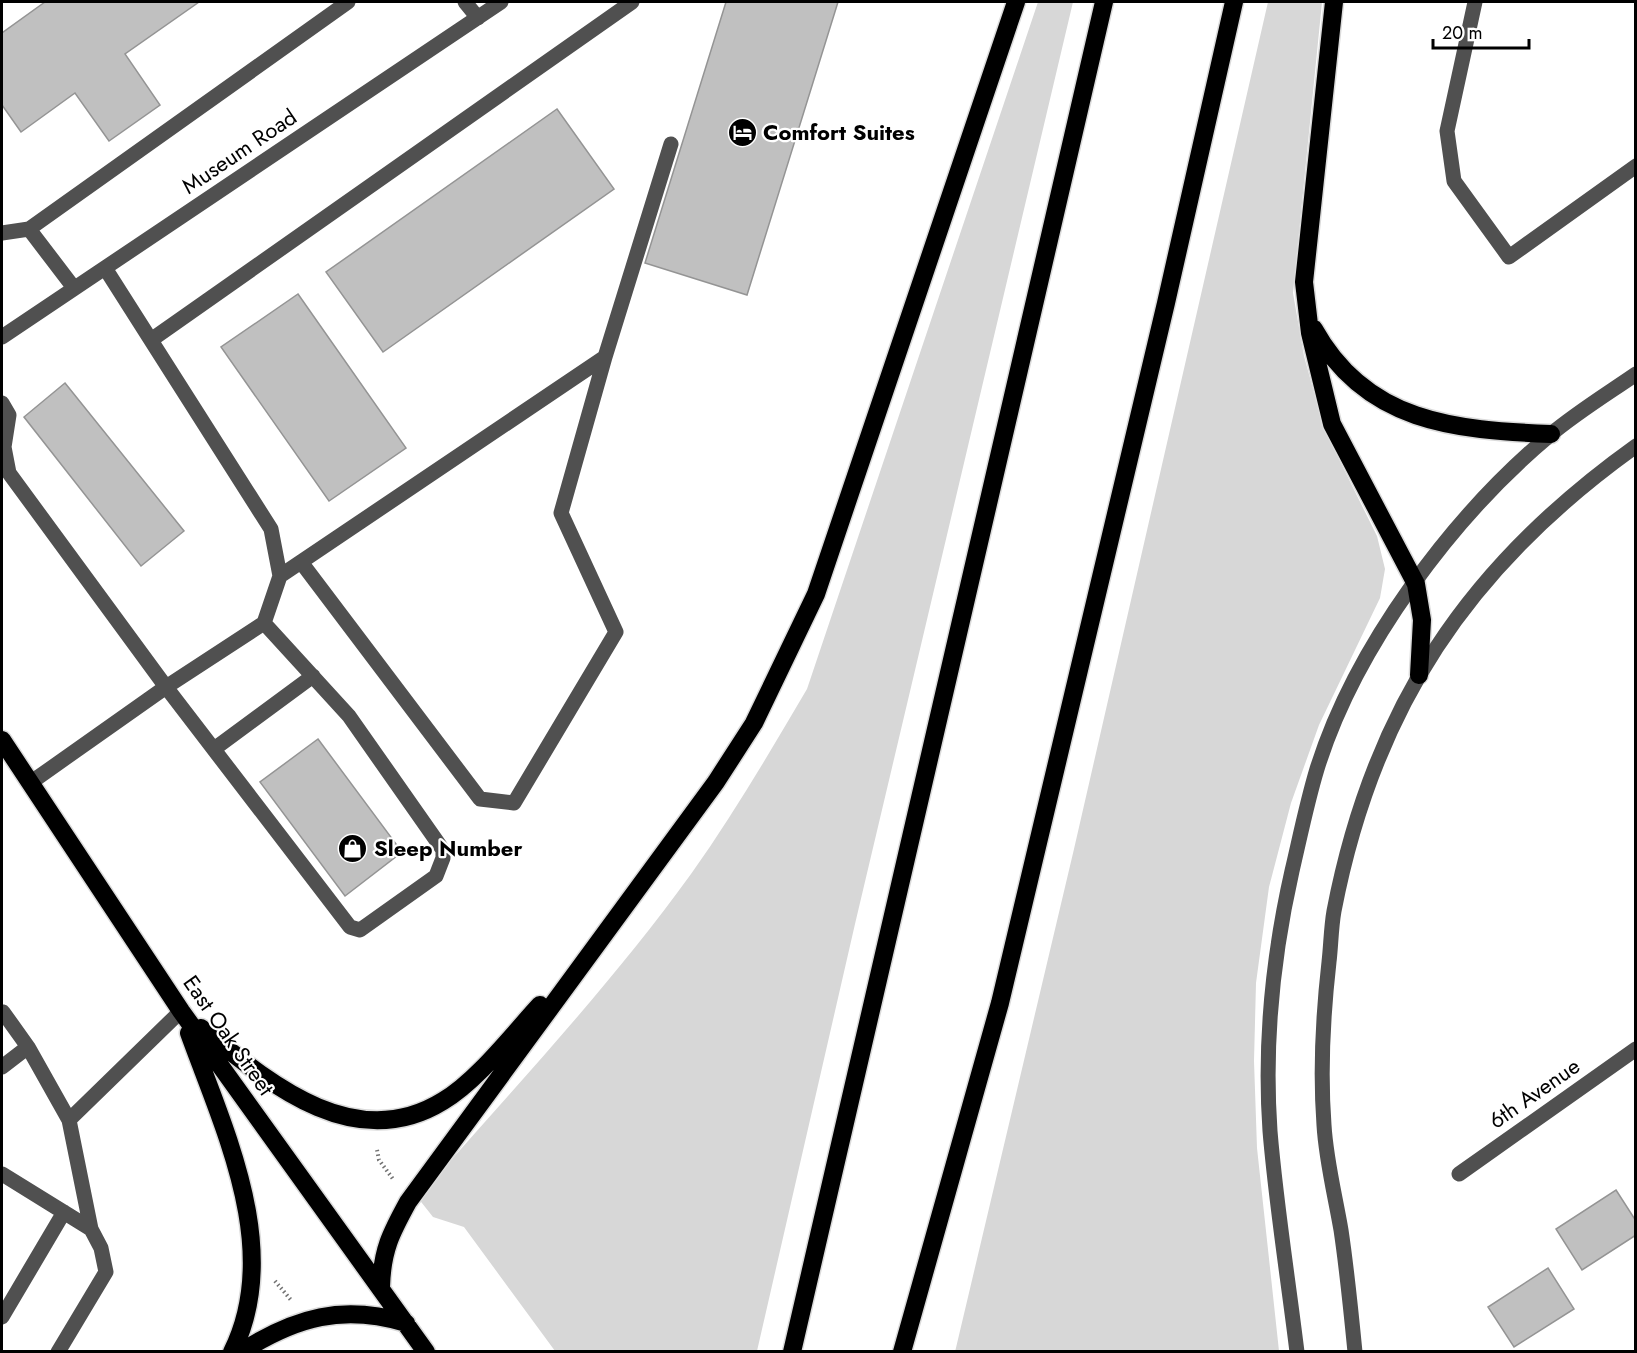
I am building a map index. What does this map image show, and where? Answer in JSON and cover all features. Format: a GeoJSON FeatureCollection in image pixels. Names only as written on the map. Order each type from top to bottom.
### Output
{"type":"FeatureCollection","features":[{"type":"Feature","properties":{"kind":"highway"},"geometry":{"type":"LineString","coordinates":[[381,1287],[382,1260],[388,1237],[408,1202],[589,954],[682,832],[754,723],[816,594],[1016,2]]}},
{"type":"Feature","properties":{"kind":"highway"},"geometry":{"type":"LineString","coordinates":[[792,1352],[1104,2]]}},
{"type":"Feature","properties":{"kind":"highway"},"geometry":{"type":"LineString","coordinates":[[902,1352],[1003,992],[1166,303],[1234,2]]}},
{"type":"Feature","properties":{"kind":"highway"},"geometry":{"type":"LineString","coordinates":[[1334,2],[1304,282],[1308,316],[1324,345],[1351,376],[1389,404],[1438,424],[1464,429],[1551,434]]}},
{"type":"Feature","properties":{"kind":"highway"},"geometry":{"type":"LineString","coordinates":[[1304,282],[1310,333],[1332,424],[1416,584],[1422,620],[1419,675]]}},
{"type":"Feature","properties":{"kind":"highway","name":"East Oak Street"},"geometry":{"type":"LineString","coordinates":[[2,740],[181,1011],[426,1352]]}},
{"type":"Feature","properties":{"kind":"highway"},"geometry":{"type":"LineString","coordinates":[[181,1011],[279,1088],[312,1105],[346,1117],[371,1122],[389,1120],[415,1115],[444,1101],[464,1085],[589,954]]}},
{"type":"Feature","properties":{"kind":"highway"},"geometry":{"type":"LineString","coordinates":[[181,1011],[232,1154],[246,1208],[252,1252],[250,1289],[243,1330],[232,1352]]}},
{"type":"Feature","properties":{"kind":"highway"},"geometry":{"type":"LineString","coordinates":[[241,1352],[273,1333],[306,1320],[337,1314],[367,1313],[406,1323]]}},
{"type":"Feature","properties":{"kind":"street"},"geometry":{"type":"LineString","coordinates":[[2,233],[29,229],[348,2]]}},
{"type":"Feature","properties":{"kind":"street"},"geometry":{"type":"LineString","coordinates":[[465,2],[478,18]]}},
{"type":"Feature","properties":{"kind":"street","name":"Museum Road"},"geometry":{"type":"LineString","coordinates":[[2,337],[501,2]]}},
{"type":"Feature","properties":{"kind":"street"},"geometry":{"type":"LineString","coordinates":[[151,340],[632,2]]}},
{"type":"Feature","properties":{"kind":"street"},"geometry":{"type":"LineString","coordinates":[[1475,2],[1447,131],[1448,151],[1454,182],[1509,257],[1635,166]]}},
{"type":"Feature","properties":{"kind":"street"},"geometry":{"type":"LineString","coordinates":[[301,562],[480,799],[514,803],[616,632],[561,513],[604,357],[671,144]]}},
{"type":"Feature","properties":{"kind":"street"},"geometry":{"type":"LineString","coordinates":[[29,229],[74,288]]}},
{"type":"Feature","properties":{"kind":"street"},"geometry":{"type":"LineString","coordinates":[[30,783],[166,687],[264,623],[280,576],[271,529],[105,268]]}},
{"type":"Feature","properties":{"kind":"street"},"geometry":{"type":"LineString","coordinates":[[280,576],[604,357]]}},
{"type":"Feature","properties":{"kind":"street"},"geometry":{"type":"LineString","coordinates":[[1297,1352],[1270,1130],[1271,1020],[1285,902],[1317,769],[1341,708],[1387,624],[1432,557],[1505,476],[1551,434],[1635,374]]}},
{"type":"Feature","properties":{"kind":"street"},"geometry":{"type":"LineString","coordinates":[[2,403],[9,415],[4,447],[9,473],[166,687],[350,927],[360,930],[436,876],[443,858],[443,850],[349,716],[264,623]]}},
{"type":"Feature","properties":{"kind":"street"},"geometry":{"type":"LineString","coordinates":[[1355,1352],[1348,1283],[1324,1125],[1324,1006],[1334,912],[1360,804],[1379,753],[1419,675],[1462,609],[1511,554],[1572,493],[1635,446]]}},
{"type":"Feature","properties":{"kind":"street"},"geometry":{"type":"LineString","coordinates":[[214,749],[313,676]]}},
{"type":"Feature","properties":{"kind":"street"},"geometry":{"type":"LineString","coordinates":[[69,1120],[181,1011]]}},
{"type":"Feature","properties":{"kind":"street"},"geometry":{"type":"LineString","coordinates":[[3,1012],[28,1047],[69,1120],[91,1229],[101,1248],[106,1272],[58,1352]]}},
{"type":"Feature","properties":{"kind":"street"},"geometry":{"type":"LineString","coordinates":[[2,1067],[28,1047]]}},
{"type":"Feature","properties":{"kind":"street","name":"6th Avenue"},"geometry":{"type":"LineString","coordinates":[[1459,1174],[1635,1049]]}},
{"type":"Feature","properties":{"kind":"street"},"geometry":{"type":"LineString","coordinates":[[2,1174],[91,1229]]}},
{"type":"Feature","properties":{"kind":"street"},"geometry":{"type":"LineString","coordinates":[[2,1317],[64,1212]]}},
{"type":"Feature","properties":{"kind":"path"},"geometry":{"type":"LineString","coordinates":[[377,1150],[379,1160],[396,1184]]}},
{"type":"Feature","properties":{"kind":"path"},"geometry":{"type":"LineString","coordinates":[[271,1280],[277,1281],[292,1301]]}},
{"type":"Feature","properties":{"kind":"shaded area"},"geometry":{"type":"Polygon","coordinates":[[[1038,2],[1073,2],[855,924],[757,1351],[555,1351],[464,1227],[433,1217],[418,1198],[558,1039],[659,917],[722,829],[807,689],[1038,2]]]}},
{"type":"Feature","properties":{"kind":"shaded area"},"geometry":{"type":"Polygon","coordinates":[[[1268,2],[1322,2],[1293,293],[1304,356],[1324,429],[1377,536],[1385,569],[1380,598],[1319,725],[1291,803],[1269,887],[1256,983],[1254,1061],[1257,1148],[1279,1351],[955,1352],[1074,849],[1268,2]]]}},
{"type":"Feature","properties":{"kind":"building"},"geometry":{"type":"Polygon","coordinates":[[[45,2],[199,2],[125,54],[160,105],[109,141],[75,93],[21,132],[2,105],[2,33],[45,2]]]}},
{"type":"Feature","properties":{"kind":"building","name":"Comfort Suites"},"geometry":{"type":"Polygon","coordinates":[[[726,2],[838,2],[747,295],[645,263],[726,2]]]}},
{"type":"Feature","properties":{"kind":"building"},"geometry":{"type":"Polygon","coordinates":[[[557,109],[614,189],[383,352],[326,272],[557,109]]]}},
{"type":"Feature","properties":{"kind":"building"},"geometry":{"type":"Polygon","coordinates":[[[298,294],[406,448],[329,501],[221,347],[298,294]]]}},
{"type":"Feature","properties":{"kind":"building"},"geometry":{"type":"Polygon","coordinates":[[[65,383],[184,531],[141,566],[24,417],[65,383]]]}},
{"type":"Feature","properties":{"kind":"building"},"geometry":{"type":"Polygon","coordinates":[[[318,739],[402,852],[345,896],[260,782],[318,739]]]}},
{"type":"Feature","properties":{"kind":"building"},"geometry":{"type":"Polygon","coordinates":[[[1616,1190],[1636,1221],[1636,1235],[1582,1270],[1556,1229],[1616,1190]]]}},
{"type":"Feature","properties":{"kind":"building"},"geometry":{"type":"Polygon","coordinates":[[[1548,1268],[1574,1309],[1514,1347],[1488,1307],[1548,1268]]]}},
{"type":"Feature","properties":{"kind":"place","name":"Comfort Suites"},"geometry":{"type":"Point","coordinates":[742,132]}},
{"type":"Feature","properties":{"kind":"place","name":"Sleep Number"},"geometry":{"type":"Point","coordinates":[353,848]}}]}
